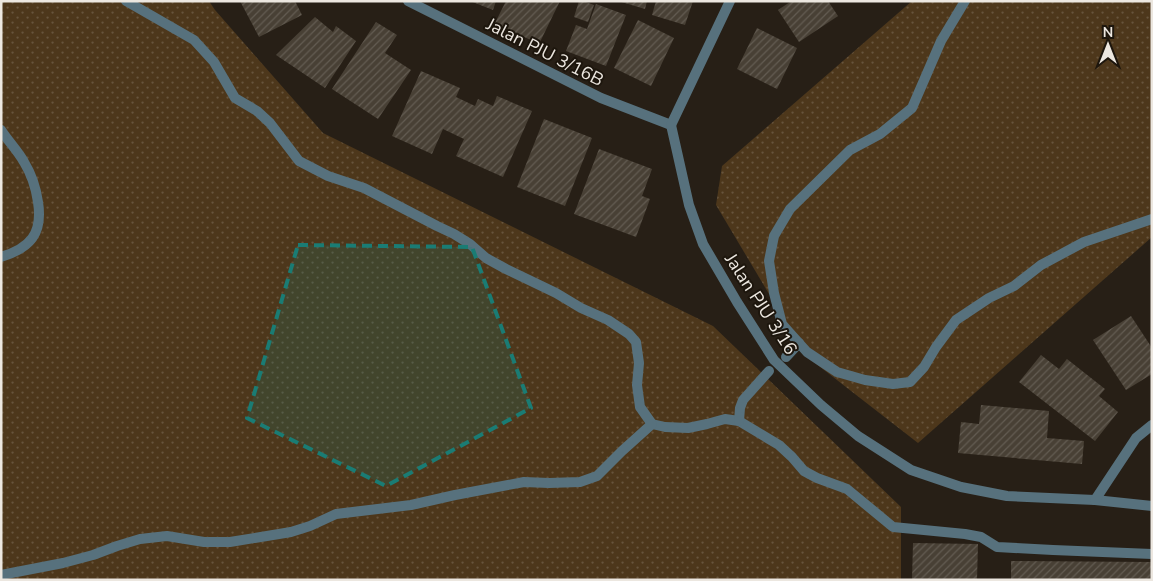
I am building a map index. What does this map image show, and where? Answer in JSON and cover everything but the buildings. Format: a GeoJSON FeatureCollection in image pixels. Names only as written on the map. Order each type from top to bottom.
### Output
{"type":"FeatureCollection","features":[{"type":"Feature","properties":{"kind":"street"},"geometry":{"type":"LineString","coordinates":[[126,1],[194,40],[214,62],[234,98],[256,111],[270,123],[299,161],[328,176],[364,188],[454,234],[470,244],[486,258],[581,308],[608,320],[629,334],[636,342],[639,363],[637,385],[640,407],[652,424],[664,427],[688,428],[724,419],[740,421],[779,446],[804,470],[817,478],[847,490],[893,527],[981,537],[997,547],[1152,554]]}},
{"type":"Feature","properties":{"kind":"street","name":"Jalan PJU 3/16B"},"geometry":{"type":"LineString","coordinates":[[408,1],[601,98],[671,125]]}},
{"type":"Feature","properties":{"kind":"street"},"geometry":{"type":"LineString","coordinates":[[671,125],[730,1]]}},
{"type":"Feature","properties":{"kind":"street"},"geometry":{"type":"LineString","coordinates":[[965,1],[941,41],[912,108],[880,134],[850,150],[790,209],[774,236],[769,261],[774,293],[782,324],[807,352],[837,372],[865,380],[893,384],[910,382],[924,367],[956,320],[989,298],[1014,286],[1041,265],[1084,242],[1152,219]]}},
{"type":"Feature","properties":{"kind":"street","name":"Jalan PJU 3/16"},"geometry":{"type":"LineString","coordinates":[[671,125],[689,205],[703,244],[737,302],[774,360],[821,405],[858,436],[910,470],[961,487],[1008,496],[1095,500],[1152,506]]}},
{"type":"Feature","properties":{"kind":"street"},"geometry":{"type":"LineString","coordinates":[[1,130],[23,160],[31,175],[36,186],[40,215],[34,236],[19,250],[1,257]]}},
{"type":"Feature","properties":{"kind":"street"},"geometry":{"type":"LineString","coordinates":[[786,357],[799,343]]}},
{"type":"Feature","properties":{"kind":"street"},"geometry":{"type":"LineString","coordinates":[[740,421],[740,408],[743,400],[769,371]]}},
{"type":"Feature","properties":{"kind":"street"},"geometry":{"type":"LineString","coordinates":[[1,576],[63,563],[140,539],[167,536],[204,542],[230,542],[291,532],[336,514],[411,505],[524,482],[580,482],[596,476],[652,424]]}},
{"type":"Feature","properties":{"kind":"street"},"geometry":{"type":"LineString","coordinates":[[1095,500],[1136,438],[1152,425]]}},
{"type":"Feature","properties":{"kind":"highlighted area"},"geometry":{"type":"Polygon","coordinates":[[[298,245],[472,247],[531,408],[386,486],[247,418],[298,245]]]}},
{"type":"Feature","properties":{"kind":"shaded area"},"geometry":{"type":"Polygon","coordinates":[[[1,1],[209,1],[323,133],[713,326],[901,507],[901,580],[1,580],[1,1]]]}},
{"type":"Feature","properties":{"kind":"shaded area"},"geometry":{"type":"Polygon","coordinates":[[[912,1],[1152,1],[1152,237],[918,443],[806,356],[716,205],[722,166],[912,1]]]}}]}
